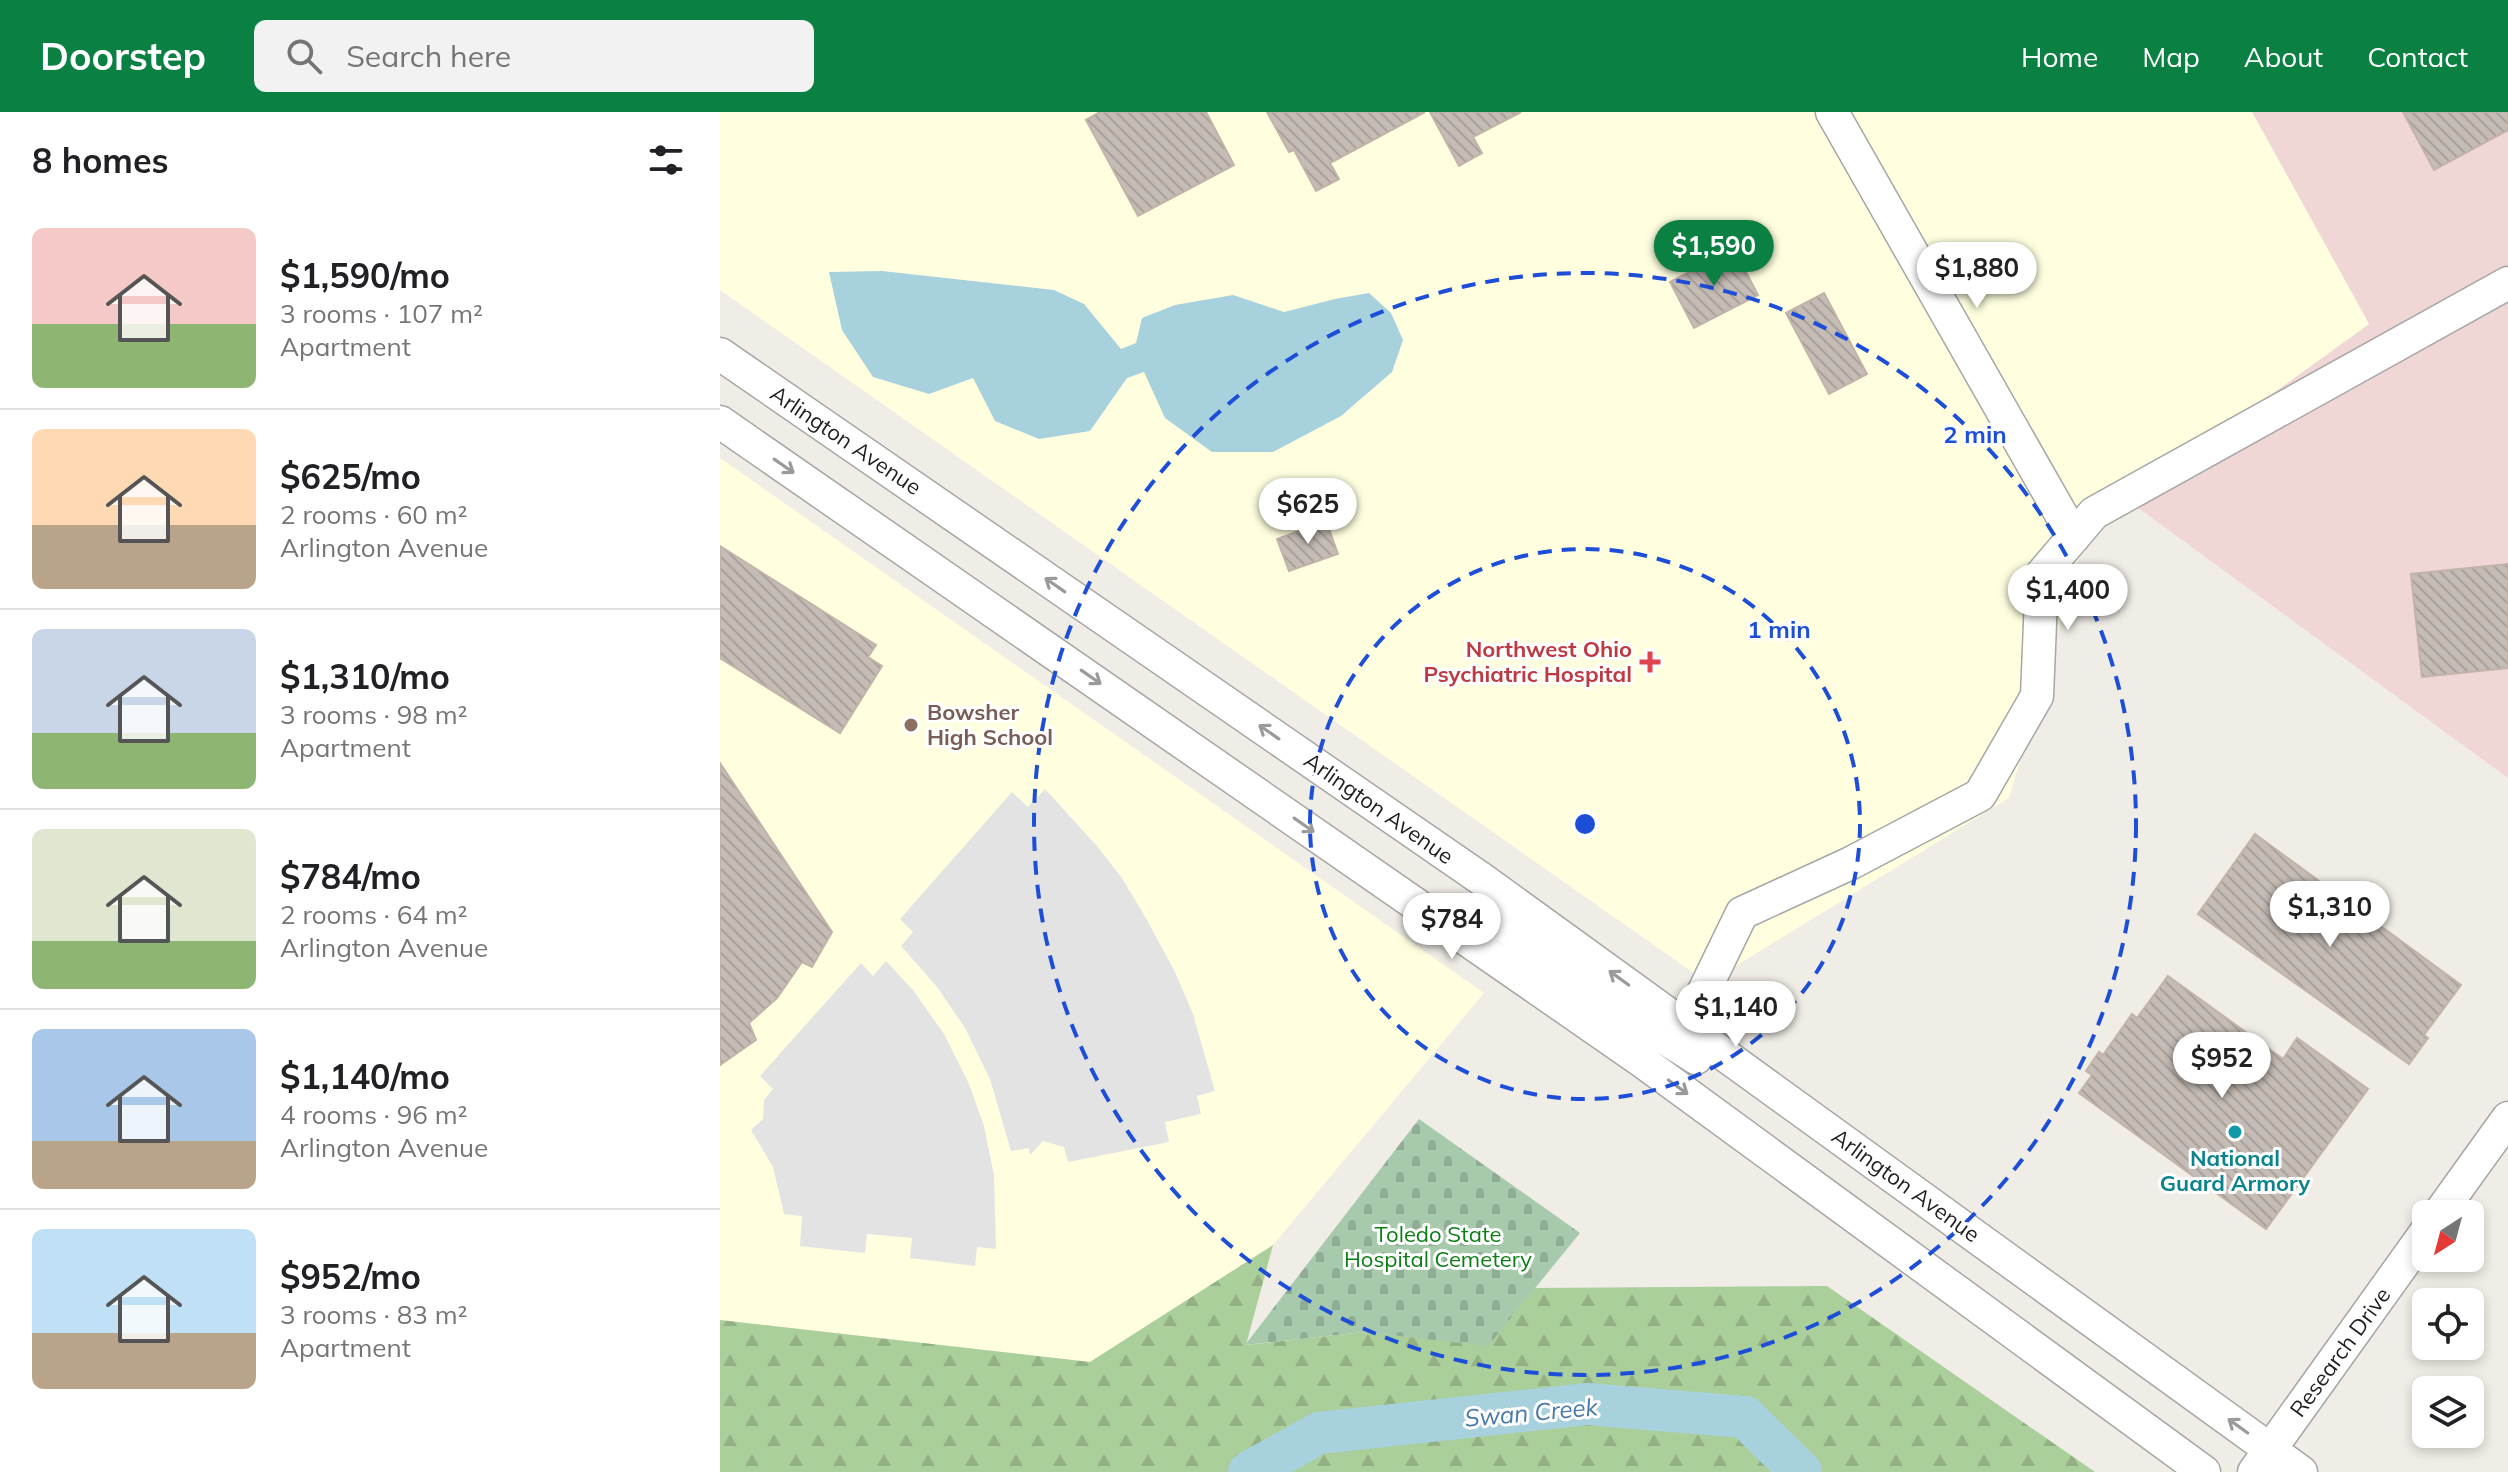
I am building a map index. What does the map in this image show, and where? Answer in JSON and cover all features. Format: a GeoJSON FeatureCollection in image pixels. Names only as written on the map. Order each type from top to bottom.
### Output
{"type":"FeatureCollection","features":[{"type":"Feature","properties":{"kind":"street"},"geometry":{"type":"LineString","coordinates":[[1832,112],[2074,537]]}},
{"type":"Feature","properties":{"kind":"street"},"geometry":{"type":"LineString","coordinates":[[1687,1026],[1742,913],[1851,863],[1980,795],[2037,696],[2042,574],[2094,513],[2508,283]]}},
{"type":"Feature","properties":{"kind":"street","name":"Arlington Avenue"},"geometry":{"type":"LineString","coordinates":[[720,354],[1483,880],[1687,1026],[2011,1261],[2262,1461],[2301,1472]]}},
{"type":"Feature","properties":{"kind":"street"},"geometry":{"type":"LineString","coordinates":[[720,422],[1642,1061],[2204,1472]]}},
{"type":"Feature","properties":{"kind":"street"},"geometry":{"type":"LineString","coordinates":[[1451,927],[1474,917],[1504,926],[1599,996],[1734,1082],[1862,1178],[2011,1261]]}},
{"type":"Feature","properties":{"kind":"street"},"geometry":{"type":"LineString","coordinates":[[2449,1200],[2508,1118]]}},
{"type":"Feature","properties":{"kind":"street","name":"Research Drive"},"geometry":{"type":"LineString","coordinates":[[2262,1461],[2412,1252]]}},
{"type":"Feature","properties":{"kind":"shaded area","name":"Northwest Ohio Psychiatric Hospital"},"geometry":{"type":"Polygon","coordinates":[[[720,112],[2252,112],[2369,324],[2088,527],[2009,798],[1708,983],[720,290],[720,112]]]}},
{"type":"Feature","properties":{"kind":"shaded area"},"geometry":{"type":"Polygon","coordinates":[[[2252,112],[2508,112],[2508,778],[2126,499],[2369,324],[2252,112]]]}},
{"type":"Feature","properties":{"kind":"shaded area","name":"Bowsher High School"},"geometry":{"type":"Polygon","coordinates":[[[720,458],[1484,993],[1273,1245],[1090,1362],[720,1320],[720,458]]]}},
{"type":"Feature","properties":{"kind":"shaded area"},"geometry":{"type":"Polygon","coordinates":[[[1045,789],[1122,878],[1175,972],[1193,1014],[1215,1091],[1197,1096],[1201,1114],[1165,1122],[1169,1142],[1068,1162],[1064,1147],[1043,1141],[1030,1155],[1029,1148],[1011,1151],[990,1079],[965,1028],[937,987],[901,946],[913,932],[900,919],[1012,792],[1028,807],[1045,789]]]}},
{"type":"Feature","properties":{"kind":"shaded area"},"geometry":{"type":"Polygon","coordinates":[[[886,961],[913,990],[944,1034],[969,1084],[984,1126],[994,1175],[996,1249],[977,1247],[975,1266],[910,1258],[912,1238],[867,1234],[865,1253],[800,1246],[802,1216],[784,1214],[773,1167],[751,1130],[763,1119],[764,1100],[773,1089],[760,1076],[861,963],[873,976],[886,961]]]}},
{"type":"Feature","properties":{"kind":"green space","name":"Toledo State Hospital Cemetery"},"geometry":{"type":"Polygon","coordinates":[[[1419,1119],[1580,1233],[1488,1346],[1364,1332],[1245,1345],[1419,1119]]]}},
{"type":"Feature","properties":{"kind":"green space"},"geometry":{"type":"Polygon","coordinates":[[[1273,1245],[1246,1345],[1364,1332],[1488,1345],[1535,1288],[1827,1286],[2095,1472],[720,1472],[720,1320],[1090,1362],[1273,1245]]]}},
{"type":"Feature","properties":{"kind":"water"},"geometry":{"type":"Polygon","coordinates":[[[882,271],[1054,290],[1084,304],[1121,349],[1136,343],[1142,318],[1175,305],[1233,295],[1284,312],[1369,293],[1391,313],[1403,340],[1392,372],[1341,416],[1273,452],[1212,452],[1165,418],[1144,372],[1127,378],[1090,431],[1039,439],[995,421],[973,378],[929,394],[873,377],[842,330],[829,272],[882,271]]]}},
{"type":"Feature","properties":{"kind":"building"},"geometry":{"type":"Polygon","coordinates":[[[1100,112],[1206,112],[1234,165],[1138,216],[1086,120],[1100,112]]]}},
{"type":"Feature","properties":{"kind":"building"},"geometry":{"type":"Polygon","coordinates":[[[1267,112],[1425,112],[1330,163],[1339,179],[1316,191],[1294,150],[1289,152],[1267,112]]]}},
{"type":"Feature","properties":{"kind":"building"},"geometry":{"type":"Polygon","coordinates":[[[1430,112],[1521,112],[1473,137],[1482,153],[1459,166],[1430,112]]]}},
{"type":"Feature","properties":{"kind":"building"},"geometry":{"type":"Polygon","coordinates":[[[2403,112],[2508,112],[2508,130],[2434,170],[2403,112]]]}},
{"type":"Feature","properties":{"kind":"building"},"geometry":{"type":"Polygon","coordinates":[[[1734,249],[1758,295],[1694,328],[1670,282],[1734,249]]]}},
{"type":"Feature","properties":{"kind":"building"},"geometry":{"type":"Polygon","coordinates":[[[1824,293],[1867,374],[1829,394],[1786,313],[1824,293]]]}},
{"type":"Feature","properties":{"kind":"building"},"geometry":{"type":"Polygon","coordinates":[[[1326,521],[1338,554],[1289,571],[1277,539],[1326,521]]]}},
{"type":"Feature","properties":{"kind":"building"},"geometry":{"type":"Polygon","coordinates":[[[720,546],[876,645],[868,657],[882,666],[840,733],[720,658],[720,546]]]}},
{"type":"Feature","properties":{"kind":"building"},"geometry":{"type":"Polygon","coordinates":[[[2508,564],[2508,668],[2422,677],[2411,574],[2508,564]]]}},
{"type":"Feature","properties":{"kind":"building"},"geometry":{"type":"Polygon","coordinates":[[[720,763],[832,932],[812,967],[802,962],[777,998],[749,1023],[756,1040],[720,1065],[720,763]]]}},
{"type":"Feature","properties":{"kind":"building"},"geometry":{"type":"Polygon","coordinates":[[[2255,834],[2461,985],[2424,1035],[2428,1038],[2409,1064],[2198,914],[2255,834]]]}},
{"type":"Feature","properties":{"kind":"building","name":"National Guard Armory"},"geometry":{"type":"Polygon","coordinates":[[[2168,976],[2283,1059],[2297,1038],[2368,1089],[2266,1229],[2079,1093],[2092,1075],[2086,1071],[2099,1052],[2103,1055],[2132,1014],[2137,1018],[2168,976]]]}},
{"type":"Feature","properties":{"kind":"waterway","name":"Swan Creek"},"geometry":{"type":"LineString","coordinates":[[1249,1472],[1319,1433],[1587,1404],[1745,1417],[1801,1472]]}},
{"type":"Feature","properties":{"kind":"place","name":"Northwest Ohio Psychiatric Hospital"},"geometry":{"type":"Point","coordinates":[1650,662]}},
{"type":"Feature","properties":{"kind":"place","name":"Bowsher High School"},"geometry":{"type":"Point","coordinates":[911,725]}},
{"type":"Feature","properties":{"kind":"place","name":"National Guard Armory"},"geometry":{"type":"Point","coordinates":[2235,1132]}}]}
